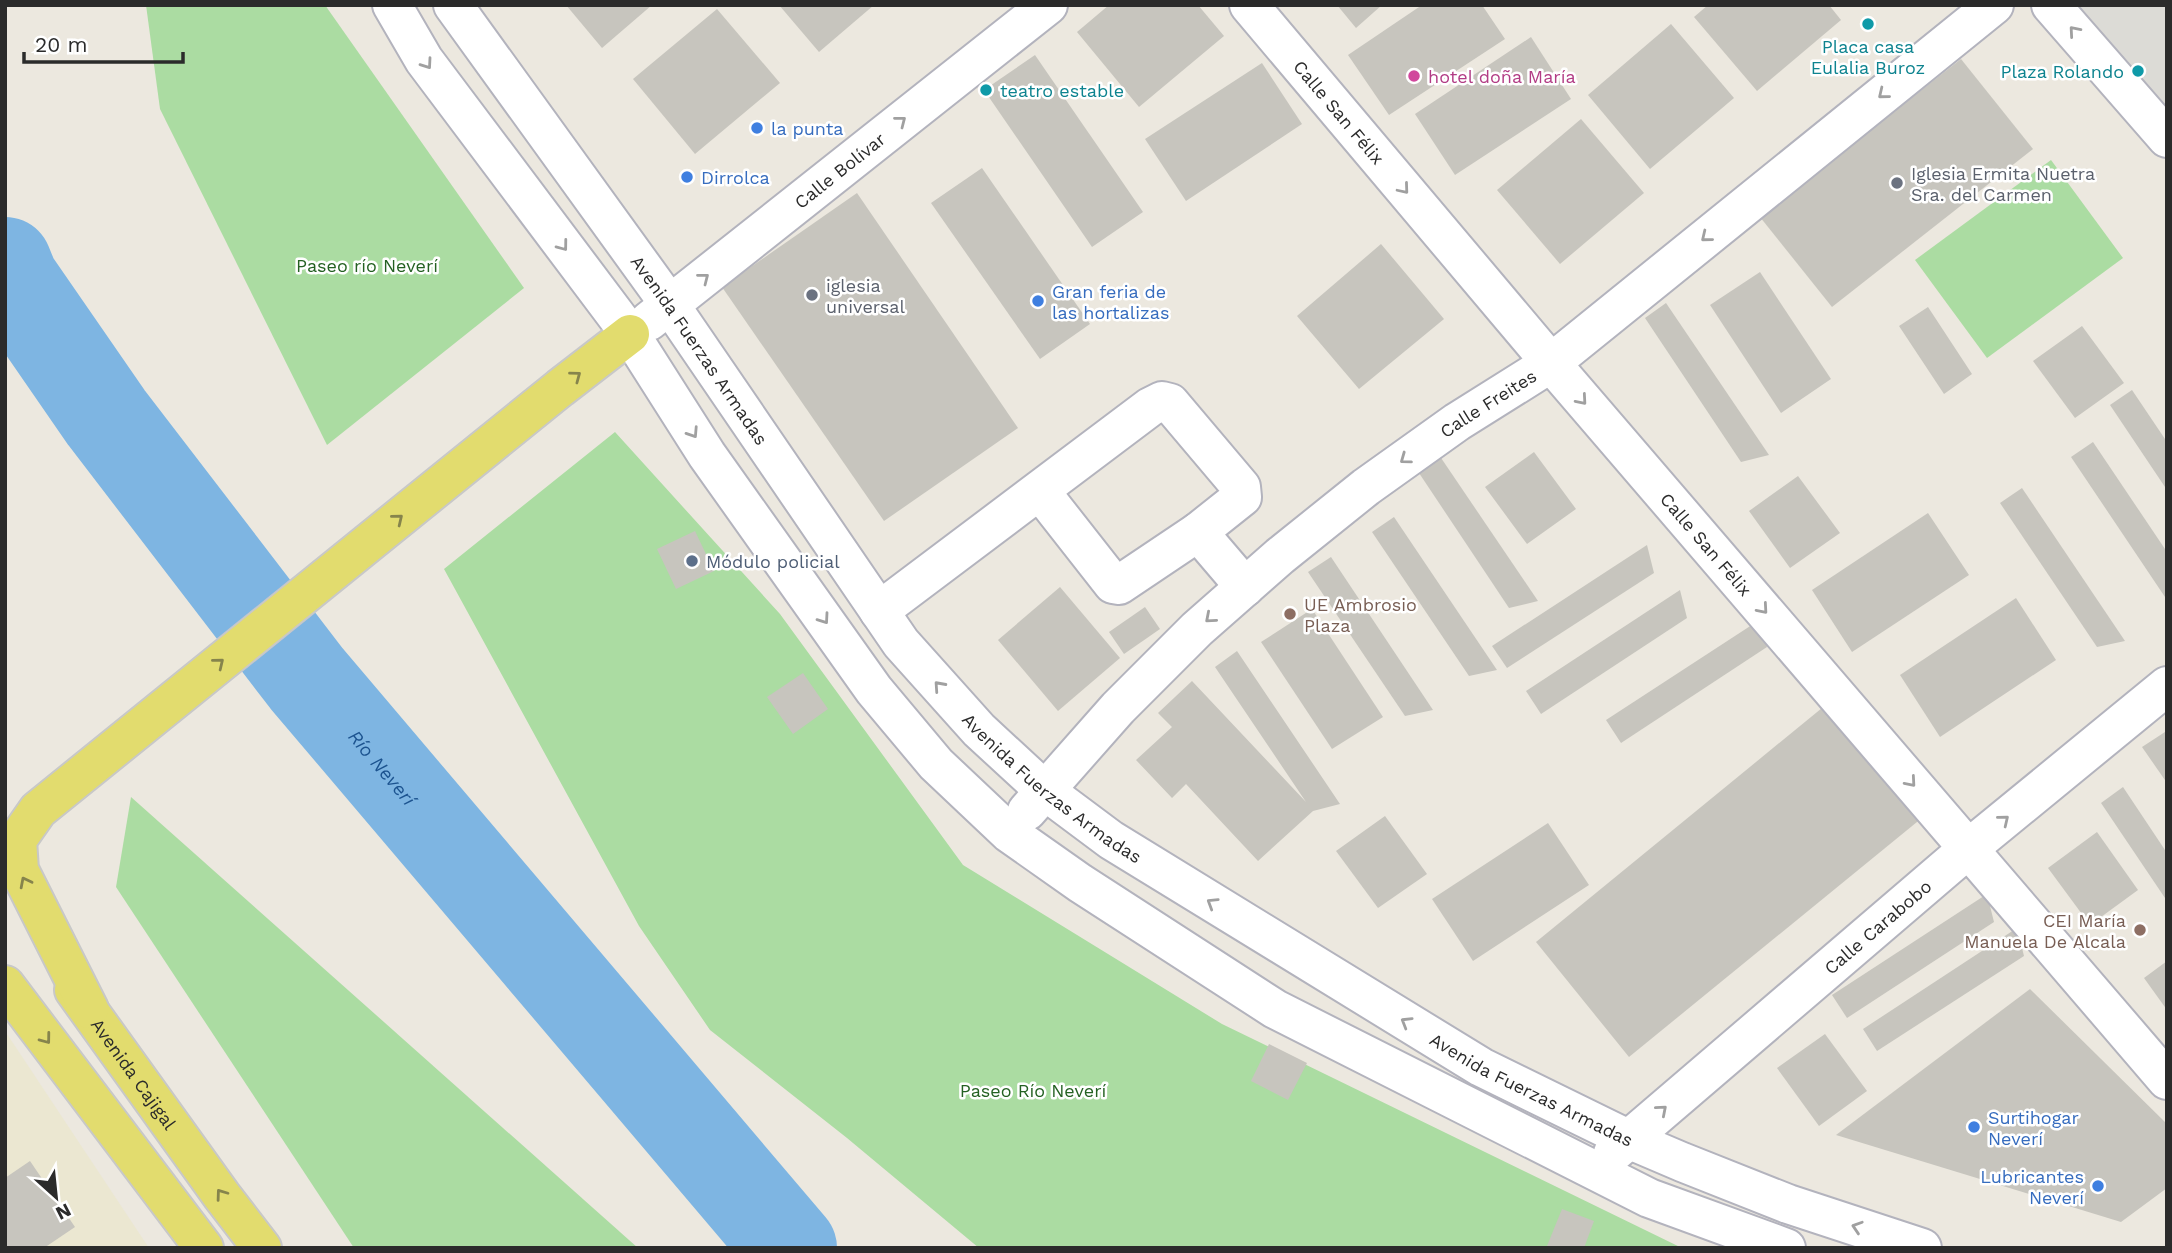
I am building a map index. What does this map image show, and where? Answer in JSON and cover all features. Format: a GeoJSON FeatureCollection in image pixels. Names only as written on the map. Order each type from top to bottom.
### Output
{"type":"FeatureCollection","features":[{"type":"Feature","properties":{"kind":"main road"},"geometry":{"type":"LineString","coordinates":[[89,1009],[19,870],[17,840],[38,810],[560,388],[631,334]]}},
{"type":"Feature","properties":{"kind":"main road","name":"Avenida Cajigal"},"geometry":{"type":"LineString","coordinates":[[5,902],[89,1009],[262,1248]]}},
{"type":"Feature","properties":{"kind":"main road"},"geometry":{"type":"LineString","coordinates":[[5,985],[204,1248]]}},
{"type":"Feature","properties":{"kind":"street"},"geometry":{"type":"LineString","coordinates":[[392,5],[424,60],[631,334],[707,455],[874,690],[936,764],[1009,832],[1080,883],[1275,1009],[1593,1172],[1649,1198],[1786,1248]]}},
{"type":"Feature","properties":{"kind":"street","name":"Avenida Fuerzas Armadas"},"geometry":{"type":"LineString","coordinates":[[453,5],[670,305],[901,643],[979,730],[1044,790],[1111,840],[1481,1068],[1628,1139],[1788,1205],[1922,1248]]}},
{"type":"Feature","properties":{"kind":"street","name":"Calle Bolívar"},"geometry":{"type":"LineString","coordinates":[[631,334],[1048,5]]}},
{"type":"Feature","properties":{"kind":"street","name":"Calle San Félix"},"geometry":{"type":"LineString","coordinates":[[1249,5],[1551,363],[2167,1080]]}},
{"type":"Feature","properties":{"kind":"street","name":"Calle Freites"},"geometry":{"type":"LineString","coordinates":[[1009,832],[1118,708],[1197,629],[1280,556],[1366,487],[1457,422],[1551,363],[1994,5]]}},
{"type":"Feature","properties":{"kind":"street"},"geometry":{"type":"LineString","coordinates":[[2051,5],[2167,138]]}},
{"type":"Feature","properties":{"kind":"street"},"geometry":{"type":"LineString","coordinates":[[879,611],[1150,407],[1162,401],[1170,403],[1241,487],[1242,496],[1198,531],[1119,586],[1113,583],[1040,491]]}},
{"type":"Feature","properties":{"kind":"street"},"geometry":{"type":"LineString","coordinates":[[1198,531],[1245,587]]}},
{"type":"Feature","properties":{"kind":"street","name":"Calle Carabobo"},"geometry":{"type":"LineString","coordinates":[[1593,1172],[1628,1139],[1968,849],[2167,686]]}},
{"type":"Feature","properties":{"kind":"shaded area","name":"Plaza Rolando"},"geometry":{"type":"Polygon","coordinates":[[[2051,5],[2167,5],[2167,138],[2051,5]]]}},
{"type":"Feature","properties":{"kind":"shaded area"},"geometry":{"type":"Polygon","coordinates":[[[5,1031],[149,1248],[5,1248],[5,1031]]]}},
{"type":"Feature","properties":{"kind":"green space","name":"Paseo río Neverí"},"geometry":{"type":"Polygon","coordinates":[[[146,5],[325,5],[524,288],[327,445],[160,109],[146,5]]]}},
{"type":"Feature","properties":{"kind":"green space"},"geometry":{"type":"Polygon","coordinates":[[[2051,160],[2123,258],[1987,358],[1915,260],[2051,160]]]}},
{"type":"Feature","properties":{"kind":"green space","name":"Paseo Río Neverí"},"geometry":{"type":"Polygon","coordinates":[[[615,432],[780,614],[963,865],[1222,1024],[1682,1248],[979,1248],[847,1138],[710,1030],[639,926],[444,569],[615,432]]]}},
{"type":"Feature","properties":{"kind":"green space"},"geometry":{"type":"Polygon","coordinates":[[[131,797],[638,1248],[354,1248],[116,887],[131,797]]]}},
{"type":"Feature","properties":{"kind":"building"},"geometry":{"type":"Polygon","coordinates":[[[566,5],[652,5],[602,48],[566,5]]]}},
{"type":"Feature","properties":{"kind":"building"},"geometry":{"type":"Polygon","coordinates":[[[779,5],[874,5],[819,52],[779,5]]]}},
{"type":"Feature","properties":{"kind":"building"},"geometry":{"type":"Polygon","coordinates":[[[1109,5],[1198,5],[1224,36],[1139,107],[1077,32],[1109,5]]]}},
{"type":"Feature","properties":{"kind":"building"},"geometry":{"type":"Polygon","coordinates":[[[1337,5],[1382,5],[1356,28],[1337,5]]]}},
{"type":"Feature","properties":{"kind":"building"},"geometry":{"type":"Polygon","coordinates":[[[1422,5],[1482,5],[1505,39],[1389,115],[1348,55],[1422,5]]]}},
{"type":"Feature","properties":{"kind":"building"},"geometry":{"type":"Polygon","coordinates":[[[1708,5],[1829,5],[1841,20],[1757,91],[1694,17],[1708,5]]]}},
{"type":"Feature","properties":{"kind":"building"},"geometry":{"type":"Polygon","coordinates":[[[717,9],[780,83],[695,154],[633,79],[717,9]]]}},
{"type":"Feature","properties":{"kind":"building"},"geometry":{"type":"Polygon","coordinates":[[[1671,24],[1734,98],[1650,169],[1588,95],[1671,24]]]}},
{"type":"Feature","properties":{"kind":"building"},"geometry":{"type":"Polygon","coordinates":[[[1531,37],[1571,99],[1455,175],[1415,114],[1531,37]]]}},
{"type":"Feature","properties":{"kind":"building"},"geometry":{"type":"Polygon","coordinates":[[[1035,55],[1143,212],[1092,247],[984,90],[1035,55]]]}},
{"type":"Feature","properties":{"kind":"building","name":"Iglesia Ermita Nuetra Sra. del Carmen"},"geometry":{"type":"Polygon","coordinates":[[[1961,59],[2033,149],[1832,307],[1760,217],[1961,59]]]}},
{"type":"Feature","properties":{"kind":"building"},"geometry":{"type":"Polygon","coordinates":[[[1262,63],[1302,124],[1186,201],[1145,139],[1262,63]]]}},
{"type":"Feature","properties":{"kind":"building"},"geometry":{"type":"Polygon","coordinates":[[[1581,119],[1644,193],[1560,264],[1497,190],[1581,119]]]}},
{"type":"Feature","properties":{"kind":"building"},"geometry":{"type":"Polygon","coordinates":[[[982,168],[1090,324],[1040,359],[931,203],[982,168]]]}},
{"type":"Feature","properties":{"kind":"building"},"geometry":{"type":"Polygon","coordinates":[[[857,193],[1018,428],[884,521],[722,287],[857,193]]]}},
{"type":"Feature","properties":{"kind":"building"},"geometry":{"type":"Polygon","coordinates":[[[1381,244],[1444,319],[1359,389],[1297,316],[1381,244]]]}},
{"type":"Feature","properties":{"kind":"building"},"geometry":{"type":"Polygon","coordinates":[[[1760,272],[1831,379],[1781,413],[1710,305],[1760,272]]]}},
{"type":"Feature","properties":{"kind":"building"},"geometry":{"type":"Polygon","coordinates":[[[1666,303],[1769,455],[1741,462],[1645,318],[1666,303]]]}},
{"type":"Feature","properties":{"kind":"building"},"geometry":{"type":"Polygon","coordinates":[[[1928,307],[1972,374],[1944,394],[1899,326],[1928,307]]]}},
{"type":"Feature","properties":{"kind":"building"},"geometry":{"type":"Polygon","coordinates":[[[2082,326],[2124,383],[2075,418],[2033,361],[2082,326]]]}},
{"type":"Feature","properties":{"kind":"building"},"geometry":{"type":"Polygon","coordinates":[[[2132,390],[2167,442],[2167,490],[2110,405],[2132,390]]]}},
{"type":"Feature","properties":{"kind":"building"},"geometry":{"type":"Polygon","coordinates":[[[2093,442],[2167,552],[2167,600],[2071,457],[2093,442]]]}},
{"type":"Feature","properties":{"kind":"building"},"geometry":{"type":"Polygon","coordinates":[[[1435,449],[1538,601],[1509,608],[1413,464],[1435,449]]]}},
{"type":"Feature","properties":{"kind":"building"},"geometry":{"type":"Polygon","coordinates":[[[1534,452],[1576,509],[1527,544],[1485,487],[1534,452]]]}},
{"type":"Feature","properties":{"kind":"building"},"geometry":{"type":"Polygon","coordinates":[[[1798,476],[1840,533],[1790,568],[1749,511],[1798,476]]]}},
{"type":"Feature","properties":{"kind":"building"},"geometry":{"type":"Polygon","coordinates":[[[2022,488],[2125,641],[2097,647],[2000,503],[2022,488]]]}},
{"type":"Feature","properties":{"kind":"building"},"geometry":{"type":"Polygon","coordinates":[[[1928,513],[1969,575],[1852,652],[1812,590],[1928,513]]]}},
{"type":"Feature","properties":{"kind":"building"},"geometry":{"type":"Polygon","coordinates":[[[1394,517],[1497,670],[1469,676],[1372,532],[1394,517]]]}},
{"type":"Feature","properties":{"kind":"building"},"geometry":{"type":"Polygon","coordinates":[[[695,531],[714,571],[676,589],[657,549],[695,531]]]}},
{"type":"Feature","properties":{"kind":"building"},"geometry":{"type":"Polygon","coordinates":[[[1647,545],[1654,573],[1507,668],[1492,646],[1647,545]]]}},
{"type":"Feature","properties":{"kind":"building"},"geometry":{"type":"Polygon","coordinates":[[[1331,557],[1433,710],[1405,716],[1308,572],[1331,557]]]}},
{"type":"Feature","properties":{"kind":"building"},"geometry":{"type":"Polygon","coordinates":[[[1060,587],[1120,658],[1058,711],[998,640],[1060,587]]]}},
{"type":"Feature","properties":{"kind":"building"},"geometry":{"type":"Polygon","coordinates":[[[1680,590],[1687,618],[1541,714],[1526,691],[1680,590]]]}},
{"type":"Feature","properties":{"kind":"building"},"geometry":{"type":"Polygon","coordinates":[[[2016,598],[2056,660],[1940,737],[1900,675],[2016,598]]]}},
{"type":"Feature","properties":{"kind":"building"},"geometry":{"type":"Polygon","coordinates":[[[1145,607],[1160,629],[1124,654],[1109,632],[1145,607]]]}},
{"type":"Feature","properties":{"kind":"building"},"geometry":{"type":"Polygon","coordinates":[[[1312,609],[1383,717],[1332,749],[1261,642],[1312,609]]]}},
{"type":"Feature","properties":{"kind":"building"},"geometry":{"type":"Polygon","coordinates":[[[1761,619],[1767,647],[1621,743],[1606,720],[1761,619]]]}},
{"type":"Feature","properties":{"kind":"building"},"geometry":{"type":"Polygon","coordinates":[[[1237,651],[1340,804],[1313,811],[1258,861],[1186,784],[1172,798],[1136,760],[1172,727],[1158,713],[1192,681],[1306,802],[1215,667],[1237,651]]]}},
{"type":"Feature","properties":{"kind":"building"},"geometry":{"type":"Polygon","coordinates":[[[803,673],[828,709],[793,734],[767,697],[803,673]]]}},
{"type":"Feature","properties":{"kind":"building"},"geometry":{"type":"Polygon","coordinates":[[[1833,699],[1928,813],[1629,1057],[1536,942],[1833,699]]]}},
{"type":"Feature","properties":{"kind":"building"},"geometry":{"type":"Polygon","coordinates":[[[2165,732],[2167,735],[2167,783],[2142,747],[2165,732]]]}},
{"type":"Feature","properties":{"kind":"building"},"geometry":{"type":"Polygon","coordinates":[[[2123,787],[2167,853],[2167,901],[2101,803],[2123,787]]]}},
{"type":"Feature","properties":{"kind":"building"},"geometry":{"type":"Polygon","coordinates":[[[1385,816],[1427,874],[1378,908],[1336,851],[1385,816]]]}},
{"type":"Feature","properties":{"kind":"building"},"geometry":{"type":"Polygon","coordinates":[[[1548,823],[1589,885],[1473,961],[1432,899],[1548,823]]]}},
{"type":"Feature","properties":{"kind":"building"},"geometry":{"type":"Polygon","coordinates":[[[2097,832],[2138,890],[2090,925],[2048,868],[2097,832]]]}},
{"type":"Feature","properties":{"kind":"building"},"geometry":{"type":"Polygon","coordinates":[[[1987,894],[1994,922],[1847,1018],[1832,995],[1987,894]]]}},
{"type":"Feature","properties":{"kind":"building"},"geometry":{"type":"Polygon","coordinates":[[[2017,928],[2024,956],[1877,1051],[1863,1029],[2017,928]]]}},
{"type":"Feature","properties":{"kind":"building"},"geometry":{"type":"Polygon","coordinates":[[[2167,961],[2167,1010],[2144,978],[2167,961]]]}},
{"type":"Feature","properties":{"kind":"building"},"geometry":{"type":"Polygon","coordinates":[[[2030,989],[2167,1124],[2167,1188],[2121,1222],[1836,1135],[2030,989]]]}},
{"type":"Feature","properties":{"kind":"building"},"geometry":{"type":"Polygon","coordinates":[[[1825,1034],[1867,1091],[1819,1126],[1777,1068],[1825,1034]]]}},
{"type":"Feature","properties":{"kind":"building"},"geometry":{"type":"Polygon","coordinates":[[[1269,1044],[1307,1063],[1288,1100],[1251,1081],[1269,1044]]]}},
{"type":"Feature","properties":{"kind":"building"},"geometry":{"type":"Polygon","coordinates":[[[30,1161],[75,1227],[44,1248],[5,1248],[5,1178],[30,1161]]]}},
{"type":"Feature","properties":{"kind":"building"},"geometry":{"type":"Polygon","coordinates":[[[1562,1209],[1594,1221],[1584,1248],[1547,1246],[1562,1209]]]}},
{"type":"Feature","properties":{"kind":"waterway","name":"Río Neverí"},"geometry":{"type":"LineString","coordinates":[[5,264],[12,281],[106,417],[307,679],[790,1248]]}},
{"type":"Feature","properties":{"kind":"place","name":"Placa casa Eulalia Buroz"},"geometry":{"type":"Point","coordinates":[1868,24]}},
{"type":"Feature","properties":{"kind":"place","name":"Plaza Rolando"},"geometry":{"type":"Point","coordinates":[2138,71]}},
{"type":"Feature","properties":{"kind":"place","name":"hotel doña María"},"geometry":{"type":"Point","coordinates":[1414,76]}},
{"type":"Feature","properties":{"kind":"place","name":"teatro estable"},"geometry":{"type":"Point","coordinates":[986,90]}},
{"type":"Feature","properties":{"kind":"place","name":"la punta"},"geometry":{"type":"Point","coordinates":[757,128]}},
{"type":"Feature","properties":{"kind":"place","name":"Dirrolca"},"geometry":{"type":"Point","coordinates":[687,177]}},
{"type":"Feature","properties":{"kind":"place","name":"Iglesia Ermita Nuetra Sra. del Carmen"},"geometry":{"type":"Point","coordinates":[1897,183]}},
{"type":"Feature","properties":{"kind":"place","name":"iglesia universal"},"geometry":{"type":"Point","coordinates":[812,295]}},
{"type":"Feature","properties":{"kind":"place","name":"Gran feria de las hortalizas"},"geometry":{"type":"Point","coordinates":[1038,301]}},
{"type":"Feature","properties":{"kind":"place","name":"Módulo policial"},"geometry":{"type":"Point","coordinates":[692,561]}},
{"type":"Feature","properties":{"kind":"place","name":"UE Ambrosio Plaza"},"geometry":{"type":"Point","coordinates":[1290,614]}},
{"type":"Feature","properties":{"kind":"place","name":"CEI María Manuela De Alcala"},"geometry":{"type":"Point","coordinates":[2140,930]}},
{"type":"Feature","properties":{"kind":"place","name":"Surtihogar Neverí"},"geometry":{"type":"Point","coordinates":[1974,1127]}},
{"type":"Feature","properties":{"kind":"place","name":"Lubricantes Neverí"},"geometry":{"type":"Point","coordinates":[2098,1186]}}]}
